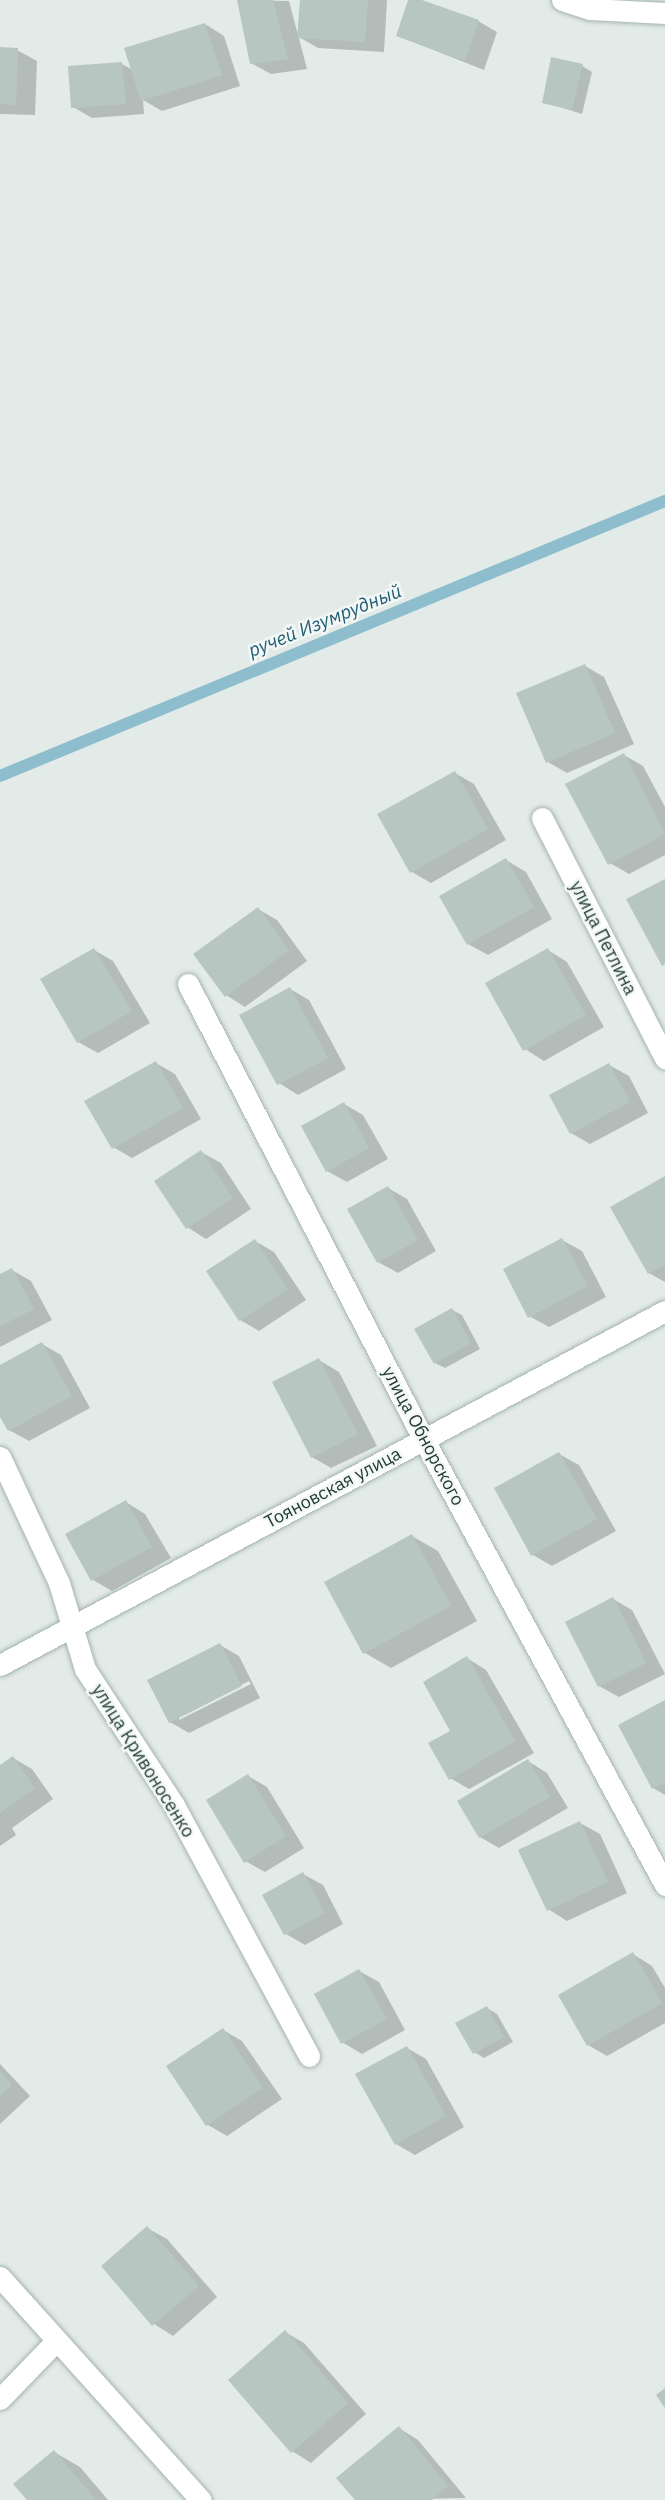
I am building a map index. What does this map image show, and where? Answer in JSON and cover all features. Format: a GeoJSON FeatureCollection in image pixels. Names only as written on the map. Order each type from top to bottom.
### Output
{"type":"FeatureCollection","features":[{"type":"Feature","properties":{"kind":"street"},"geometry":{"type":"LineString","coordinates":[[562,0],[590,9],[665,13]]}},
{"type":"Feature","properties":{"kind":"street","name":"улица Петлина"},"geometry":{"type":"LineString","coordinates":[[542,818],[665,1058]]}},
{"type":"Feature","properties":{"kind":"street","name":"улица Обнорского"},"geometry":{"type":"LineString","coordinates":[[188,984],[424,1440],[665,1885]]}},
{"type":"Feature","properties":{"kind":"street","name":"Тояновская улица"},"geometry":{"type":"LineString","coordinates":[[0,1665],[665,1311]]}},
{"type":"Feature","properties":{"kind":"street","name":"улица Кривоносенко"},"geometry":{"type":"LineString","coordinates":[[0,1457],[59,1583],[69,1627],[85,1669],[174,1805],[309,2056]]}},
{"type":"Feature","properties":{"kind":"street"},"geometry":{"type":"LineString","coordinates":[[0,2277],[201,2500]]}},
{"type":"Feature","properties":{"kind":"street"},"geometry":{"type":"LineString","coordinates":[[0,2399],[56,2341]]}},
{"type":"Feature","properties":{"kind":"building"},"geometry":{"type":"Polygon","coordinates":[[[237,0],[273,0],[288,59],[250,64],[237,0]]]}},
{"type":"Feature","properties":{"kind":"building"},"geometry":{"type":"Polygon","coordinates":[[[300,0],[368,0],[365,42],[297,38],[300,0]]]}},
{"type":"Feature","properties":{"kind":"building"},"geometry":{"type":"Polygon","coordinates":[[[408,0],[422,0],[479,20],[465,61],[396,36],[408,0]]]}},
{"type":"Feature","properties":{"kind":"building"},"geometry":{"type":"Polygon","coordinates":[[[205,23],[222,75],[141,101],[124,48],[205,23]]]}},
{"type":"Feature","properties":{"kind":"building"},"geometry":{"type":"Polygon","coordinates":[[[0,47],[18,48],[16,105],[0,104],[0,47]]]}},
{"type":"Feature","properties":{"kind":"building"},"geometry":{"type":"Polygon","coordinates":[[[551,57],[583,64],[572,110],[542,103],[551,57]]]}},
{"type":"Feature","properties":{"kind":"building"},"geometry":{"type":"Polygon","coordinates":[[[122,62],[126,104],[71,108],[68,66],[122,62]]]}},
{"type":"Feature","properties":{"kind":"building"},"geometry":{"type":"Polygon","coordinates":[[[585,664],[615,733],[546,763],[516,693],[585,664]]]}},
{"type":"Feature","properties":{"kind":"building"},"geometry":{"type":"Polygon","coordinates":[[[624,753],[665,834],[608,865],[565,784],[624,753]]]}},
{"type":"Feature","properties":{"kind":"building"},"geometry":{"type":"Polygon","coordinates":[[[455,771],[488,829],[410,873],[377,814],[455,771]]]}},
{"type":"Feature","properties":{"kind":"building"},"geometry":{"type":"Polygon","coordinates":[[[506,858],[534,907],[467,945],[439,896],[506,858]]]}},
{"type":"Feature","properties":{"kind":"building"},"geometry":{"type":"Polygon","coordinates":[[[665,879],[665,964],[662,966],[626,899],[665,879]]]}},
{"type":"Feature","properties":{"kind":"building"},"geometry":{"type":"Polygon","coordinates":[[[258,907],[289,950],[225,997],[193,954],[258,907]]]}},
{"type":"Feature","properties":{"kind":"building"},"geometry":{"type":"Polygon","coordinates":[[[94,948],[132,1011],[77,1043],[40,979],[94,948]]]}},
{"type":"Feature","properties":{"kind":"building"},"geometry":{"type":"Polygon","coordinates":[[[548,948],[586,1015],[523,1051],[485,983],[548,948]]]}},
{"type":"Feature","properties":{"kind":"building"},"geometry":{"type":"Polygon","coordinates":[[[290,987],[328,1058],[277,1085],[239,1015],[290,987]]]}},
{"type":"Feature","properties":{"kind":"building"},"geometry":{"type":"Polygon","coordinates":[[[156,1061],[183,1108],[112,1149],[84,1101],[156,1061]]]}},
{"type":"Feature","properties":{"kind":"building"},"geometry":{"type":"Polygon","coordinates":[[[609,1063],[630,1102],[570,1134],[549,1095],[609,1063]]]}},
{"type":"Feature","properties":{"kind":"building"},"geometry":{"type":"Polygon","coordinates":[[[344,1102],[369,1148],[326,1172],[301,1126],[344,1102]]]}},
{"type":"Feature","properties":{"kind":"building"},"geometry":{"type":"Polygon","coordinates":[[[201,1150],[233,1198],[186,1229],[154,1181],[201,1150]]]}},
{"type":"Feature","properties":{"kind":"building"},"geometry":{"type":"Polygon","coordinates":[[[665,1176],[665,1265],[648,1274],[610,1207],[665,1176]]]}},
{"type":"Feature","properties":{"kind":"building"},"geometry":{"type":"Polygon","coordinates":[[[388,1186],[418,1240],[377,1263],[347,1209],[388,1186]]]}},
{"type":"Feature","properties":{"kind":"building"},"geometry":{"type":"Polygon","coordinates":[[[562,1238],[588,1286],[528,1318],[503,1269],[562,1238]]]}},
{"type":"Feature","properties":{"kind":"building"},"geometry":{"type":"Polygon","coordinates":[[[255,1239],[288,1289],[239,1321],[206,1271],[255,1239]]]}},
{"type":"Feature","properties":{"kind":"building"},"geometry":{"type":"Polygon","coordinates":[[[12,1268],[34,1309],[0,1326],[0,1274],[12,1268]]]}},
{"type":"Feature","properties":{"kind":"building"},"geometry":{"type":"Polygon","coordinates":[[[452,1308],[471,1343],[434,1364],[414,1329],[452,1308]]]}},
{"type":"Feature","properties":{"kind":"building"},"geometry":{"type":"Polygon","coordinates":[[[42,1342],[72,1396],[8,1431],[0,1417],[0,1365],[42,1342]]]}},
{"type":"Feature","properties":{"kind":"building"},"geometry":{"type":"Polygon","coordinates":[[[319,1358],[358,1434],[311,1458],[272,1382],[319,1358]]]}},
{"type":"Feature","properties":{"kind":"building"},"geometry":{"type":"Polygon","coordinates":[[[559,1452],[597,1519],[531,1556],[494,1488],[559,1452]]]}},
{"type":"Feature","properties":{"kind":"building"},"geometry":{"type":"Polygon","coordinates":[[[126,1500],[152,1547],[91,1581],[65,1534],[126,1500]]]}},
{"type":"Feature","properties":{"kind":"building"},"geometry":{"type":"Polygon","coordinates":[[[412,1534],[451,1606],[363,1654],[324,1582],[412,1534]]]}},
{"type":"Feature","properties":{"kind":"building"},"geometry":{"type":"Polygon","coordinates":[[[613,1597],[646,1663],[598,1687],[565,1622],[613,1597]]]}},
{"type":"Feature","properties":{"kind":"building"},"geometry":{"type":"Polygon","coordinates":[[[220,1643],[242,1686],[169,1723],[147,1680],[220,1643]]]}},
{"type":"Feature","properties":{"kind":"building"},"geometry":{"type":"Polygon","coordinates":[[[467,1656],[515,1741],[449,1780],[428,1743],[450,1731],[423,1682],[467,1656]]]}},
{"type":"Feature","properties":{"kind":"building"},"geometry":{"type":"Polygon","coordinates":[[[665,1700],[665,1782],[652,1789],[618,1725],[665,1700]]]}},
{"type":"Feature","properties":{"kind":"building"},"geometry":{"type":"Polygon","coordinates":[[[13,1756],[35,1788],[0,1813],[0,1765],[13,1756]]]}},
{"type":"Feature","properties":{"kind":"building"},"geometry":{"type":"Polygon","coordinates":[[[528,1759],[550,1797],[479,1838],[457,1801],[528,1759]]]}},
{"type":"Feature","properties":{"kind":"building"},"geometry":{"type":"Polygon","coordinates":[[[248,1774],[286,1836],[244,1863],[206,1800],[248,1774]]]}},
{"type":"Feature","properties":{"kind":"building"},"geometry":{"type":"Polygon","coordinates":[[[580,1821],[608,1882],[547,1911],[518,1850],[580,1821]]]}},
{"type":"Feature","properties":{"kind":"building"},"geometry":{"type":"Polygon","coordinates":[[[303,1872],[325,1913],[284,1935],[262,1895],[303,1872]]]}},
{"type":"Feature","properties":{"kind":"building"},"geometry":{"type":"Polygon","coordinates":[[[633,1952],[662,2003],[587,2046],[558,1995],[633,1952]]]}},
{"type":"Feature","properties":{"kind":"building"},"geometry":{"type":"Polygon","coordinates":[[[359,1969],[387,2019],[341,2044],[314,1994],[359,1969]]]}},
{"type":"Feature","properties":{"kind":"building"},"geometry":{"type":"Polygon","coordinates":[[[487,2006],[504,2037],[473,2054],[455,2023],[487,2006]]]}},
{"type":"Feature","properties":{"kind":"building"},"geometry":{"type":"Polygon","coordinates":[[[223,2028],[263,2088],[206,2126],[166,2066],[223,2028]]]}},
{"type":"Feature","properties":{"kind":"building"},"geometry":{"type":"Polygon","coordinates":[[[407,2046],[446,2116],[395,2145],[355,2074],[407,2046]]]}},
{"type":"Feature","properties":{"kind":"building"},"geometry":{"type":"Polygon","coordinates":[[[0,2071],[12,2085],[0,2096],[0,2071]]]}},
{"type":"Feature","properties":{"kind":"building"},"geometry":{"type":"Polygon","coordinates":[[[147,2226],[199,2286],[152,2326],[101,2266],[147,2226]]]}},
{"type":"Feature","properties":{"kind":"building"},"geometry":{"type":"Polygon","coordinates":[[[285,2330],[348,2403],[291,2453],[228,2380],[285,2330]]]}},
{"type":"Feature","properties":{"kind":"building"},"geometry":{"type":"Polygon","coordinates":[[[665,2388],[665,2408],[656,2395],[665,2388]]]}},
{"type":"Feature","properties":{"kind":"building"},"geometry":{"type":"Polygon","coordinates":[[[399,2426],[448,2486],[432,2500],[355,2500],[336,2478],[399,2426]]]}},
{"type":"Feature","properties":{"kind":"building"},"geometry":{"type":"Polygon","coordinates":[[[54,2450],[96,2500],[27,2500],[13,2484],[54,2450]]]}},
{"type":"Feature","properties":{"kind":"waterway","name":"ручей Изумрудный"},"geometry":{"type":"LineString","coordinates":[[0,776],[665,501]]}}]}
